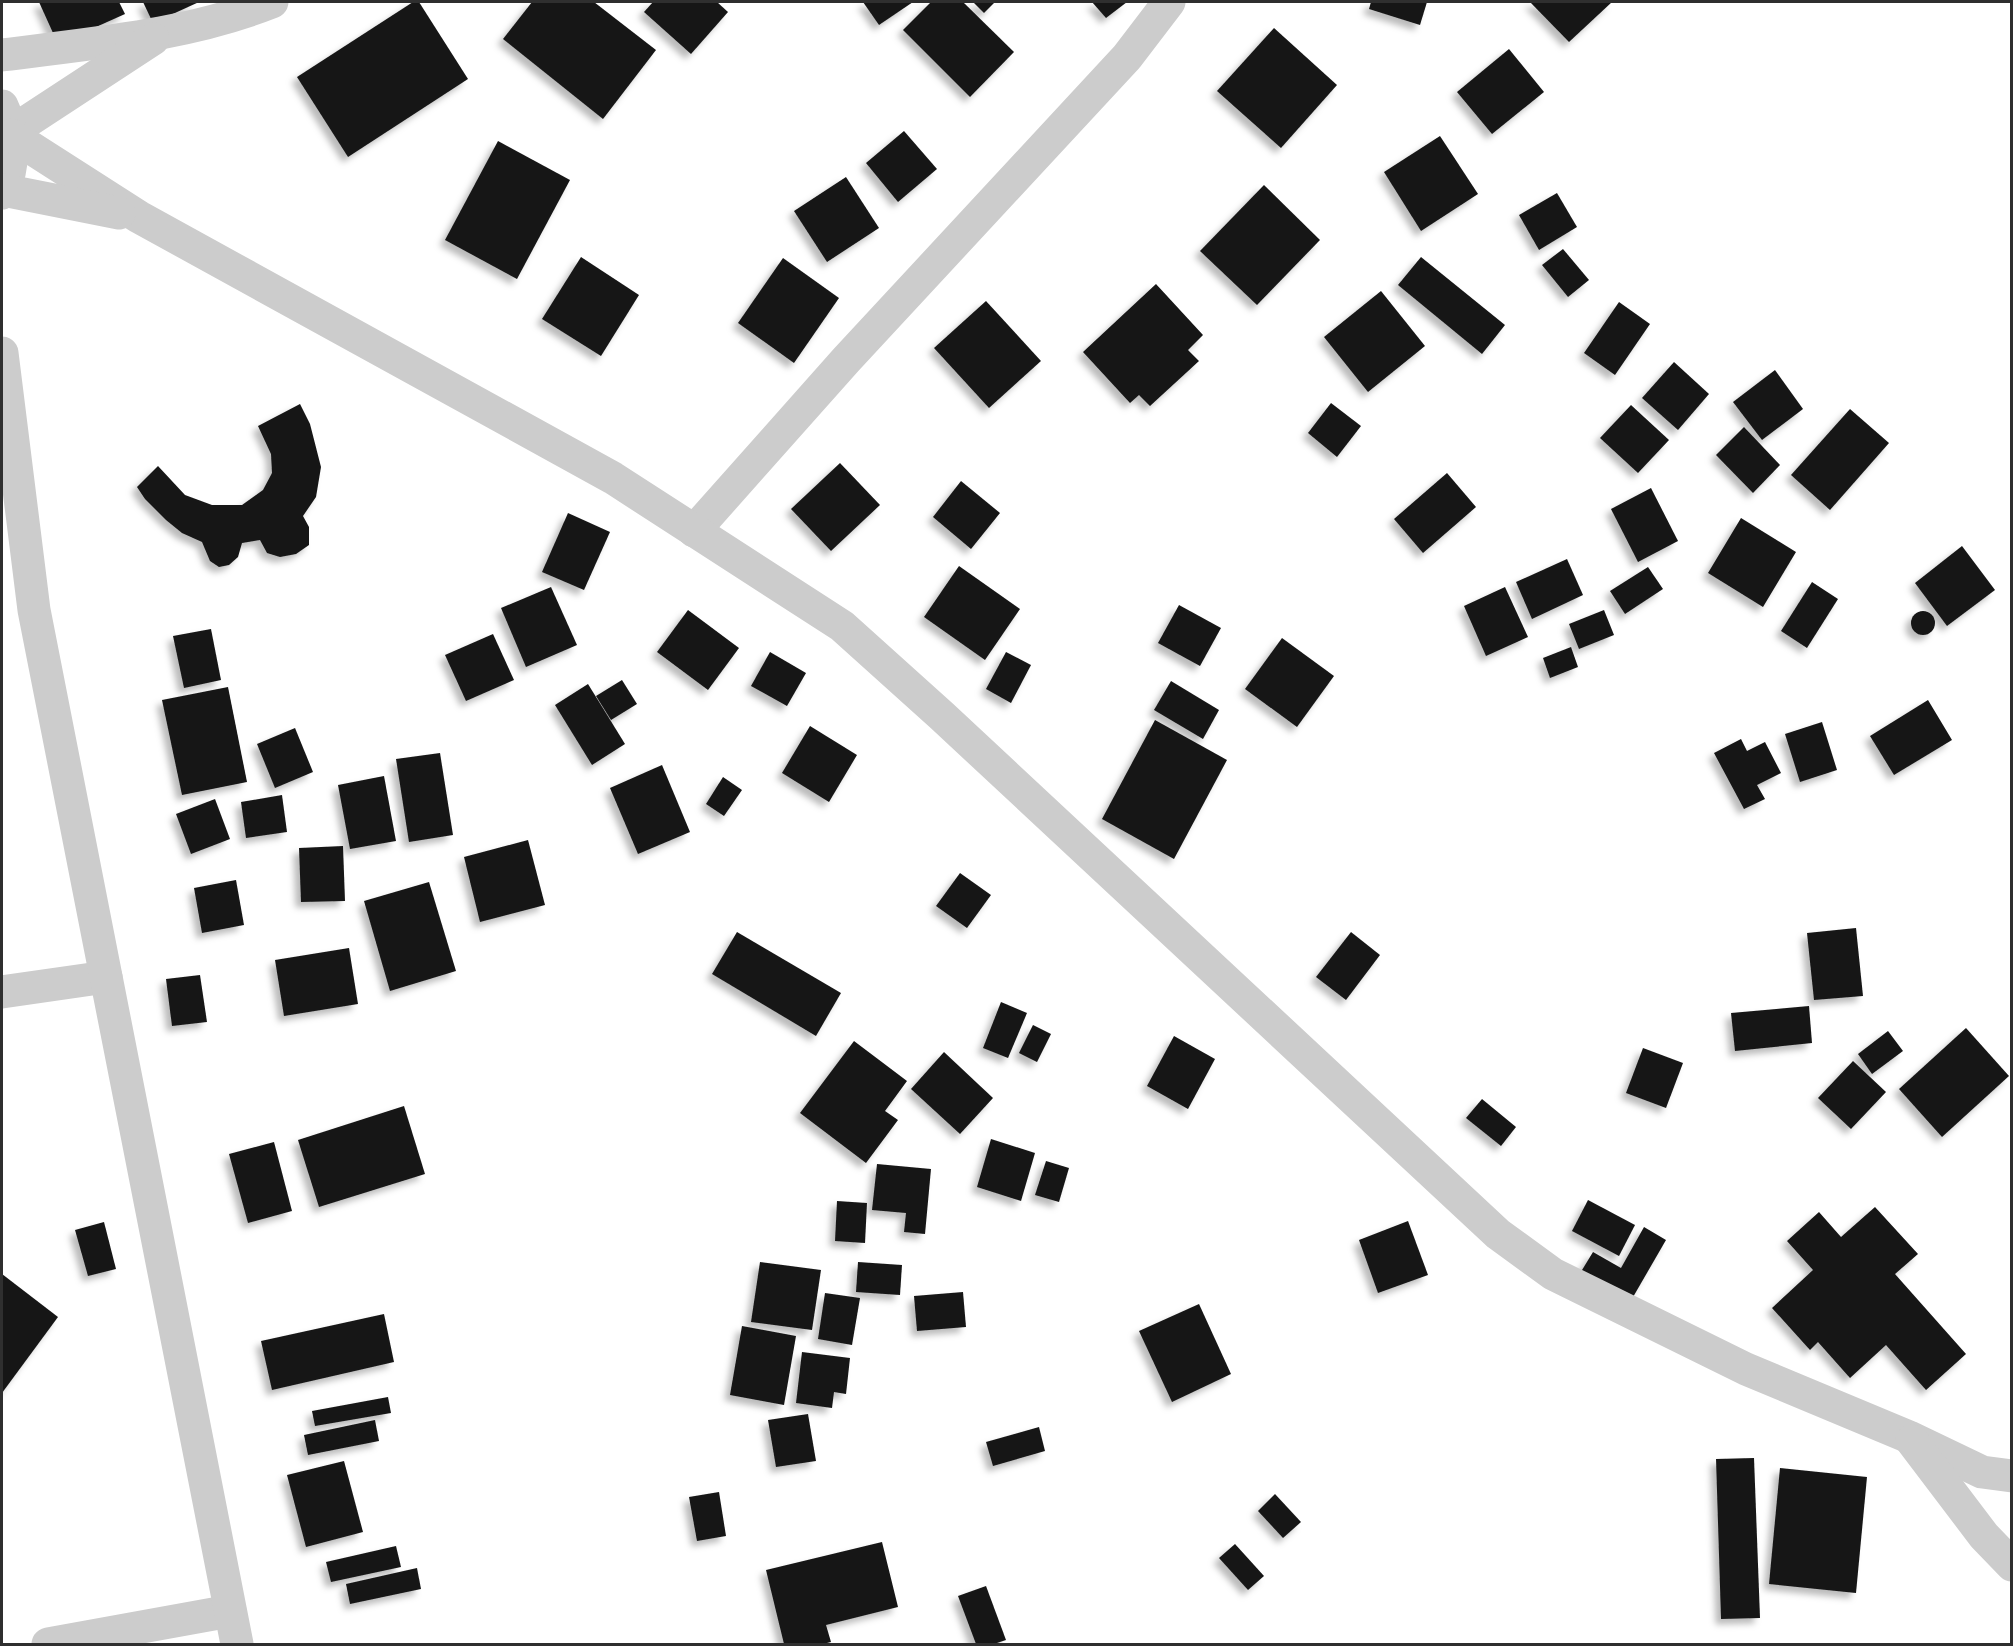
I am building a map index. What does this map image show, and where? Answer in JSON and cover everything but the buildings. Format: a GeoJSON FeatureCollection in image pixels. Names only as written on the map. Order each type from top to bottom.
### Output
{"type":"FeatureCollection","features":[{"type":"Feature","properties":{"kind":"street"},"geometry":{"type":"LineString","coordinates":[[2,55],[159,34],[213,21],[272,2]]}},
{"type":"Feature","properties":{"kind":"street"},"geometry":{"type":"LineString","coordinates":[[694,531],[846,360],[1127,57],[1169,2]]}},
{"type":"Feature","properties":{"kind":"street"},"geometry":{"type":"LineString","coordinates":[[8,124],[159,34]]}},
{"type":"Feature","properties":{"kind":"street"},"geometry":{"type":"LineString","coordinates":[[8,124],[11,163],[2,191],[139,217]]}},
{"type":"Feature","properties":{"kind":"street"},"geometry":{"type":"LineString","coordinates":[[8,124],[139,217],[613,478],[842,626],[942,716],[1498,1234],[1553,1274],[1746,1369],[1909,1437],[1982,1472],[2012,1476]]}},
{"type":"Feature","properties":{"kind":"street"},"geometry":{"type":"LineString","coordinates":[[2,353],[34,610],[237,1644]]}},
{"type":"Feature","properties":{"kind":"street"},"geometry":{"type":"LineString","coordinates":[[2,529],[34,610]]}},
{"type":"Feature","properties":{"kind":"street"},"geometry":{"type":"LineString","coordinates":[[2,992],[106,977]]}},
{"type":"Feature","properties":{"kind":"street"},"geometry":{"type":"LineString","coordinates":[[1909,1437],[1984,1536],[2012,1565]]}},
{"type":"Feature","properties":{"kind":"street"},"geometry":{"type":"LineString","coordinates":[[48,1644],[230,1611]]}}]}
